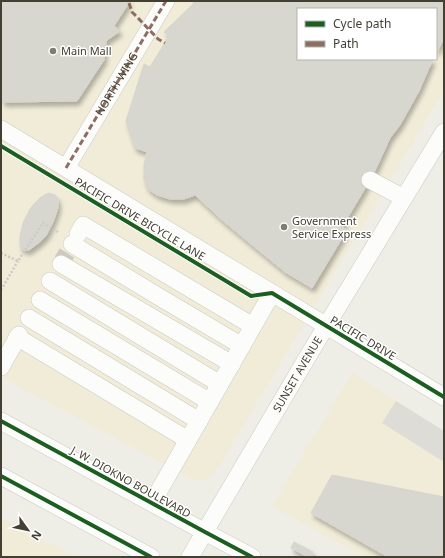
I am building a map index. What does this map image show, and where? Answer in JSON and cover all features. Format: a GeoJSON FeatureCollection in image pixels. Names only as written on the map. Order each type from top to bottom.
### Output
{"type":"FeatureCollection","features":[{"type":"Feature","properties":{"kind":"street","name":"NORTH WING"},"geometry":{"type":"LineString","coordinates":[[66,168],[166,1]]}},
{"type":"Feature","properties":{"kind":"street","name":"PACIFIC DRIVE"},"geometry":{"type":"LineString","coordinates":[[1,128],[444,398]]}},
{"type":"Feature","properties":{"kind":"street","name":"SUNSET AVENUE"},"geometry":{"type":"LineString","coordinates":[[190,557],[326,326],[444,132]]}},
{"type":"Feature","properties":{"kind":"street"},"geometry":{"type":"LineString","coordinates":[[370,180],[404,198]]}},
{"type":"Feature","properties":{"kind":"street"},"geometry":{"type":"LineString","coordinates":[[1,367],[83,225],[253,326]]}},
{"type":"Feature","properties":{"kind":"street"},"geometry":{"type":"LineString","coordinates":[[101,388],[168,275]]}},
{"type":"Feature","properties":{"kind":"street"},"geometry":{"type":"LineString","coordinates":[[47,287],[156,295],[242,346]]}},
{"type":"Feature","properties":{"kind":"street"},"geometry":{"type":"LineString","coordinates":[[47,287],[145,313],[232,364]]}},
{"type":"Feature","properties":{"kind":"street"},"geometry":{"type":"LineString","coordinates":[[47,287],[134,332],[220,384]]}},
{"type":"Feature","properties":{"kind":"street"},"geometry":{"type":"LineString","coordinates":[[47,287],[123,350],[210,402]]}},
{"type":"Feature","properties":{"kind":"street"},"geometry":{"type":"LineString","coordinates":[[47,287],[113,368],[199,420]]}},
{"type":"Feature","properties":{"kind":"street"},"geometry":{"type":"LineString","coordinates":[[47,287],[101,388],[188,440]]}},
{"type":"Feature","properties":{"kind":"street"},"geometry":{"type":"LineString","coordinates":[[152,503],[272,293]]}},
{"type":"Feature","properties":{"kind":"street","name":"J. W. DIOKNO BOULEVARD"},"geometry":{"type":"LineString","coordinates":[[1,422],[252,557]]}},
{"type":"Feature","properties":{"kind":"street"},"geometry":{"type":"LineString","coordinates":[[1,476],[151,557]]}},
{"type":"Feature","properties":{"kind":"path"},"geometry":{"type":"LineString","coordinates":[[1,290],[43,223],[58,232]]}},
{"type":"Feature","properties":{"kind":"path"},"geometry":{"type":"LineString","coordinates":[[1,253],[18,262]]}},
{"type":"Feature","properties":{"kind":"shaded area"},"geometry":{"type":"Polygon","coordinates":[[[1,1],[444,1],[444,90],[214,474],[204,480],[194,480],[1,377],[1,1]]]}},
{"type":"Feature","properties":{"kind":"shaded area"},"geometry":{"type":"Polygon","coordinates":[[[352,373],[444,431],[444,557],[364,557],[272,506],[352,373]]]}},
{"type":"Feature","properties":{"kind":"shaded area"},"geometry":{"type":"Polygon","coordinates":[[[396,401],[444,431],[444,462],[382,423],[396,401]]]}},
{"type":"Feature","properties":{"kind":"shaded area"},"geometry":{"type":"Polygon","coordinates":[[[1,518],[76,557],[1,557],[1,518]]]}},
{"type":"Feature","properties":{"kind":"building","name":"Main Mall"},"geometry":{"type":"Polygon","coordinates":[[[1,1],[130,1],[114,26],[120,31],[106,41],[104,60],[77,101],[3,102],[1,95],[1,1]]]}},
{"type":"Feature","properties":{"kind":"building"},"geometry":{"type":"Polygon","coordinates":[[[194,1],[444,1],[444,39],[437,51],[437,8],[297,8],[297,60],[433,60],[419,91],[400,125],[390,138],[373,175],[342,227],[347,230],[312,288],[285,272],[222,220],[195,195],[184,199],[170,199],[157,195],[148,189],[144,179],[144,165],[147,152],[135,148],[126,121],[144,64],[150,67],[169,36],[164,32],[193,4],[194,1]]]}},
{"type":"Feature","properties":{"kind":"building"},"geometry":{"type":"Polygon","coordinates":[[[49,193],[55,195],[58,200],[58,208],[53,222],[46,236],[41,241],[29,250],[25,250],[21,248],[20,244],[23,223],[34,204],[40,198],[49,193]]]}},
{"type":"Feature","properties":{"kind":"building"},"geometry":{"type":"Polygon","coordinates":[[[332,475],[444,497],[444,557],[388,557],[311,513],[332,475]]]}},
{"type":"Feature","properties":{"kind":"building"},"geometry":{"type":"Polygon","coordinates":[[[294,542],[313,552],[311,557],[308,557],[291,548],[294,542]]]}},
{"type":"Feature","properties":{"kind":"tunnel"},"geometry":{"type":"LineString","coordinates":[[62,261],[67,253]]}},
{"type":"Feature","properties":{"kind":"marked path"},"geometry":{"type":"LineString","coordinates":[[66,168],[166,1]]}},
{"type":"Feature","properties":{"kind":"marked path"},"geometry":{"type":"LineString","coordinates":[[129,3],[132,12],[158,39],[165,43]]}},
{"type":"Feature","properties":{"kind":"cycle path","name":"PACIFIC DRIVE BICYCLE LANE"},"geometry":{"type":"LineString","coordinates":[[1,146],[251,296],[272,293],[444,397]]}},
{"type":"Feature","properties":{"kind":"cycle path"},"geometry":{"type":"LineString","coordinates":[[1,421],[252,557]]}},
{"type":"Feature","properties":{"kind":"cycle path"},"geometry":{"type":"LineString","coordinates":[[1,476],[151,557]]}},
{"type":"Feature","properties":{"kind":"place","name":"Main Mall"},"geometry":{"type":"Point","coordinates":[53,51]}},
{"type":"Feature","properties":{"kind":"place","name":"Government Service Express"},"geometry":{"type":"Point","coordinates":[284,227]}}]}
